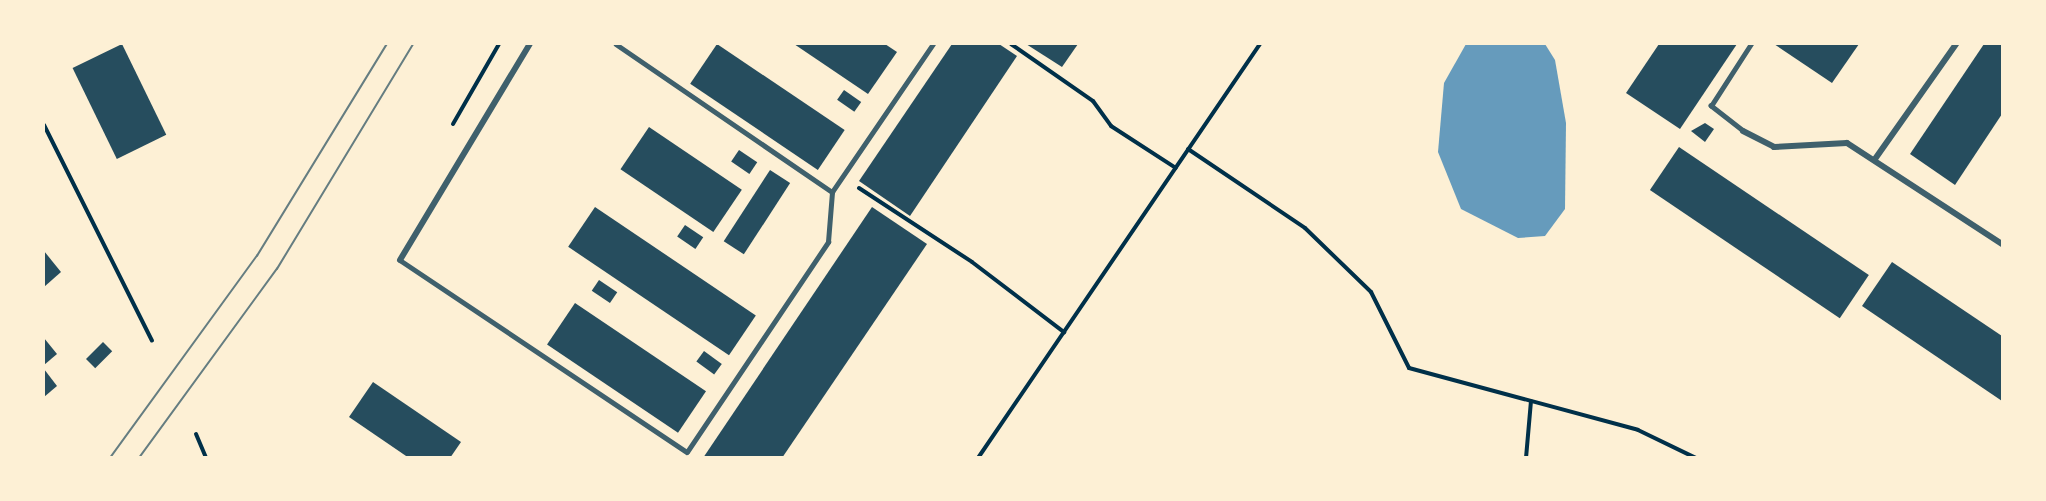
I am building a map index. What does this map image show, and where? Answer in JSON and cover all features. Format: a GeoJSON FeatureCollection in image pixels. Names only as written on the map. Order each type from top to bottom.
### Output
{"type":"FeatureCollection","features":[{"type":"Feature","properties":{"kind":"street"},"geometry":{"type":"LineString","coordinates":[[400,260],[530,44]]}},
{"type":"Feature","properties":{"kind":"street"},"geometry":{"type":"LineString","coordinates":[[1875,159],[1956,44]]}},
{"type":"Feature","properties":{"kind":"street"},"geometry":{"type":"LineString","coordinates":[[1743,131],[1774,147],[1847,143],[1875,159],[2002,244]]}},
{"type":"Feature","properties":{"kind":"lane"},"geometry":{"type":"LineString","coordinates":[[616,44],[832,192]]}},
{"type":"Feature","properties":{"kind":"lane"},"geometry":{"type":"LineString","coordinates":[[400,260],[687,452],[828,242],[832,192],[933,44]]}},
{"type":"Feature","properties":{"kind":"lane"},"geometry":{"type":"LineString","coordinates":[[1743,131],[1711,106],[1751,44]]}},
{"type":"Feature","properties":{"kind":"path"},"geometry":{"type":"LineString","coordinates":[[1011,44],[1093,101],[1111,126],[1176,168]]}},
{"type":"Feature","properties":{"kind":"path"},"geometry":{"type":"LineString","coordinates":[[978,458],[1260,44]]}},
{"type":"Feature","properties":{"kind":"path"},"geometry":{"type":"LineString","coordinates":[[44,125],[152,341]]}},
{"type":"Feature","properties":{"kind":"path"},"geometry":{"type":"LineString","coordinates":[[1188,149],[1305,228],[1371,292],[1410,368],[1638,430],[1696,458]]}},
{"type":"Feature","properties":{"kind":"path"},"geometry":{"type":"LineString","coordinates":[[843,177],[972,262],[1064,332]]}},
{"type":"Feature","properties":{"kind":"path"},"geometry":{"type":"LineString","coordinates":[[1526,458],[1531,401]]}},
{"type":"Feature","properties":{"kind":"path"},"geometry":{"type":"LineString","coordinates":[[195,434],[206,458]]}},
{"type":"Feature","properties":{"kind":"water"},"geometry":{"type":"Polygon","coordinates":[[[1466,44],[1545,44],[1555,60],[1566,123],[1565,209],[1545,236],[1518,238],[1461,209],[1438,152],[1444,83],[1466,44]]]}},
{"type":"Feature","properties":{"kind":"building"},"geometry":{"type":"Polygon","coordinates":[[[122,44],[166,135],[117,159],[73,68],[122,44]]]}},
{"type":"Feature","properties":{"kind":"building"},"geometry":{"type":"Polygon","coordinates":[[[717,44],[845,130],[818,170],[690,84],[717,44]]]}},
{"type":"Feature","properties":{"kind":"building"},"geometry":{"type":"Polygon","coordinates":[[[794,44],[885,44],[897,52],[868,94],[794,44]]]}},
{"type":"Feature","properties":{"kind":"building"},"geometry":{"type":"Polygon","coordinates":[[[952,44],[999,44],[1017,56],[910,216],[859,181],[952,44]]]}},
{"type":"Feature","properties":{"kind":"building"},"geometry":{"type":"Polygon","coordinates":[[[1026,44],[1078,44],[1062,67],[1026,44]]]}},
{"type":"Feature","properties":{"kind":"building"},"geometry":{"type":"Polygon","coordinates":[[[1659,44],[1737,44],[1680,129],[1626,93],[1659,44]]]}},
{"type":"Feature","properties":{"kind":"building"},"geometry":{"type":"Polygon","coordinates":[[[1774,44],[1859,44],[1832,83],[1774,44]]]}},
{"type":"Feature","properties":{"kind":"building"},"geometry":{"type":"Polygon","coordinates":[[[1984,44],[2002,44],[2002,114],[1955,185],[1910,154],[1984,44]]]}},
{"type":"Feature","properties":{"kind":"building"},"geometry":{"type":"Polygon","coordinates":[[[844,90],[861,102],[854,112],[837,100],[844,90]]]}},
{"type":"Feature","properties":{"kind":"building"},"geometry":{"type":"Polygon","coordinates":[[[1705,123],[1714,129],[1705,142],[1691,131],[1705,123]]]}},
{"type":"Feature","properties":{"kind":"building"},"geometry":{"type":"Polygon","coordinates":[[[649,127],[742,190],[713,232],[620,169],[649,127]]]}},
{"type":"Feature","properties":{"kind":"building"},"geometry":{"type":"Polygon","coordinates":[[[1679,147],[1869,275],[1840,318],[1650,190],[1679,147]]]}},
{"type":"Feature","properties":{"kind":"building"},"geometry":{"type":"Polygon","coordinates":[[[739,150],[757,162],[749,174],[731,162],[739,150]]]}},
{"type":"Feature","properties":{"kind":"building"},"geometry":{"type":"Polygon","coordinates":[[[770,170],[790,183],[744,254],[724,241],[770,170]]]}},
{"type":"Feature","properties":{"kind":"building"},"geometry":{"type":"Polygon","coordinates":[[[595,207],[756,315],[729,355],[568,247],[595,207]]]}},
{"type":"Feature","properties":{"kind":"building"},"geometry":{"type":"Polygon","coordinates":[[[872,207],[927,244],[782,458],[703,458],[872,207]]]}},
{"type":"Feature","properties":{"kind":"building"},"geometry":{"type":"Polygon","coordinates":[[[685,225],[703,237],[695,249],[677,237],[685,225]]]}},
{"type":"Feature","properties":{"kind":"building"},"geometry":{"type":"Polygon","coordinates":[[[44,251],[61,272],[44,287],[44,251]]]}},
{"type":"Feature","properties":{"kind":"building"},"geometry":{"type":"Polygon","coordinates":[[[1892,262],[2002,336],[2002,401],[1862,306],[1892,262]]]}},
{"type":"Feature","properties":{"kind":"building"},"geometry":{"type":"Polygon","coordinates":[[[599,280],[617,292],[610,303],[592,291],[599,280]]]}},
{"type":"Feature","properties":{"kind":"building"},"geometry":{"type":"Polygon","coordinates":[[[575,303],[706,391],[678,433],[547,344],[575,303]]]}},
{"type":"Feature","properties":{"kind":"building"},"geometry":{"type":"Polygon","coordinates":[[[44,338],[57,354],[44,365],[44,338]]]}},
{"type":"Feature","properties":{"kind":"building"},"geometry":{"type":"Polygon","coordinates":[[[103,342],[112,351],[95,368],[86,359],[103,342]]]}},
{"type":"Feature","properties":{"kind":"building"},"geometry":{"type":"Polygon","coordinates":[[[704,351],[722,364],[714,374],[696,362],[704,351]]]}},
{"type":"Feature","properties":{"kind":"building"},"geometry":{"type":"Polygon","coordinates":[[[44,369],[57,386],[44,397],[44,369]]]}},
{"type":"Feature","properties":{"kind":"building"},"geometry":{"type":"Polygon","coordinates":[[[373,382],[461,442],[450,458],[409,458],[349,417],[373,382]]]}},
{"type":"Feature","properties":{"kind":"tram line"},"geometry":{"type":"LineString","coordinates":[[110,458],[257,256],[387,44]]}},
{"type":"Feature","properties":{"kind":"tram line"},"geometry":{"type":"LineString","coordinates":[[139,458],[277,269],[413,44]]}}]}
